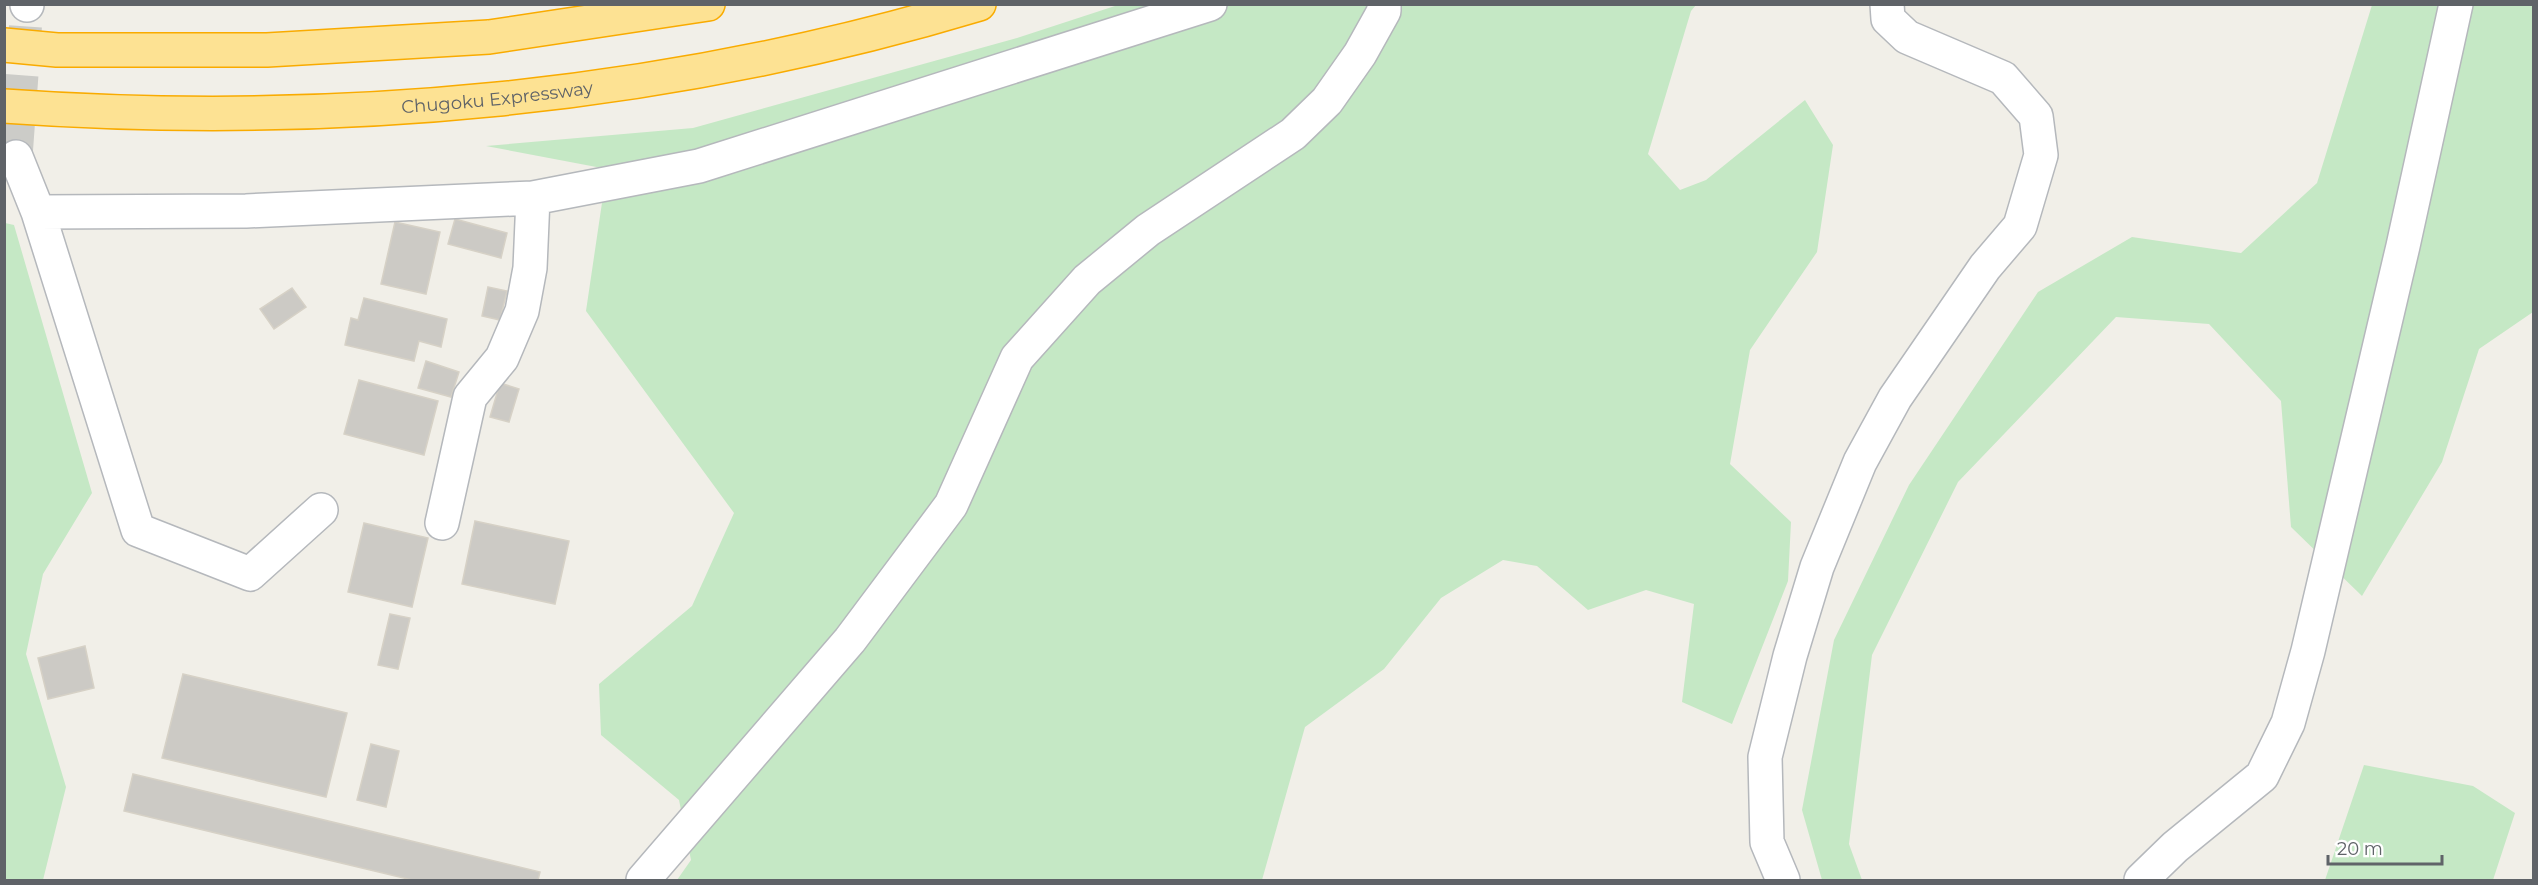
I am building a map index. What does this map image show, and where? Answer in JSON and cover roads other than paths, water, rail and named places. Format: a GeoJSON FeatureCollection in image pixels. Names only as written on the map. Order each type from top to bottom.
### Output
{"type":"FeatureCollection","features":[{"type":"Feature","properties":{"kind":"highway"},"geometry":{"type":"LineString","coordinates":[[4,45],[57,50],[278,50],[489,37],[708,4]]}},
{"type":"Feature","properties":{"kind":"highway","name":"Chugoku Expressway"},"geometry":{"type":"LineString","coordinates":[[4,106],[55,110],[260,115],[503,100],[703,71],[900,28],[978,4]]}},
{"type":"Feature","properties":{"kind":"street"},"geometry":{"type":"LineString","coordinates":[[38,212],[246,211],[533,198],[699,166],[1210,4]]}},
{"type":"Feature","properties":{"kind":"street"},"geometry":{"type":"LineString","coordinates":[[643,880],[850,640],[951,506],[1017,358],[1087,279],[1148,230],[1293,134],[1327,101],[1360,54],[1384,11],[1384,4]]}},
{"type":"Feature","properties":{"kind":"street"},"geometry":{"type":"LineString","coordinates":[[1783,880],[1767,842],[1765,757],[1790,656],[1817,567],[1860,462],[1895,398],[1985,267],[2020,225],[2041,155],[2036,116],[2003,78],[1907,37],[1888,19],[1887,4]]}},
{"type":"Feature","properties":{"kind":"street"},"geometry":{"type":"LineString","coordinates":[[2140,880],[2175,847],[2262,776],[2288,723],[2308,651],[2401,258],[2456,4]]}},
{"type":"Feature","properties":{"kind":"street"},"geometry":{"type":"LineString","coordinates":[[16,157],[38,212],[138,530],[250,574],[321,510]]}},
{"type":"Feature","properties":{"kind":"street"},"geometry":{"type":"LineString","coordinates":[[442,523],[470,397],[502,357],[522,311],[530,268],[533,198]]}},
{"type":"Feature","properties":{"kind":"tunnel"},"geometry":{"type":"LineString","coordinates":[[16,157],[27,5]]}}]}
